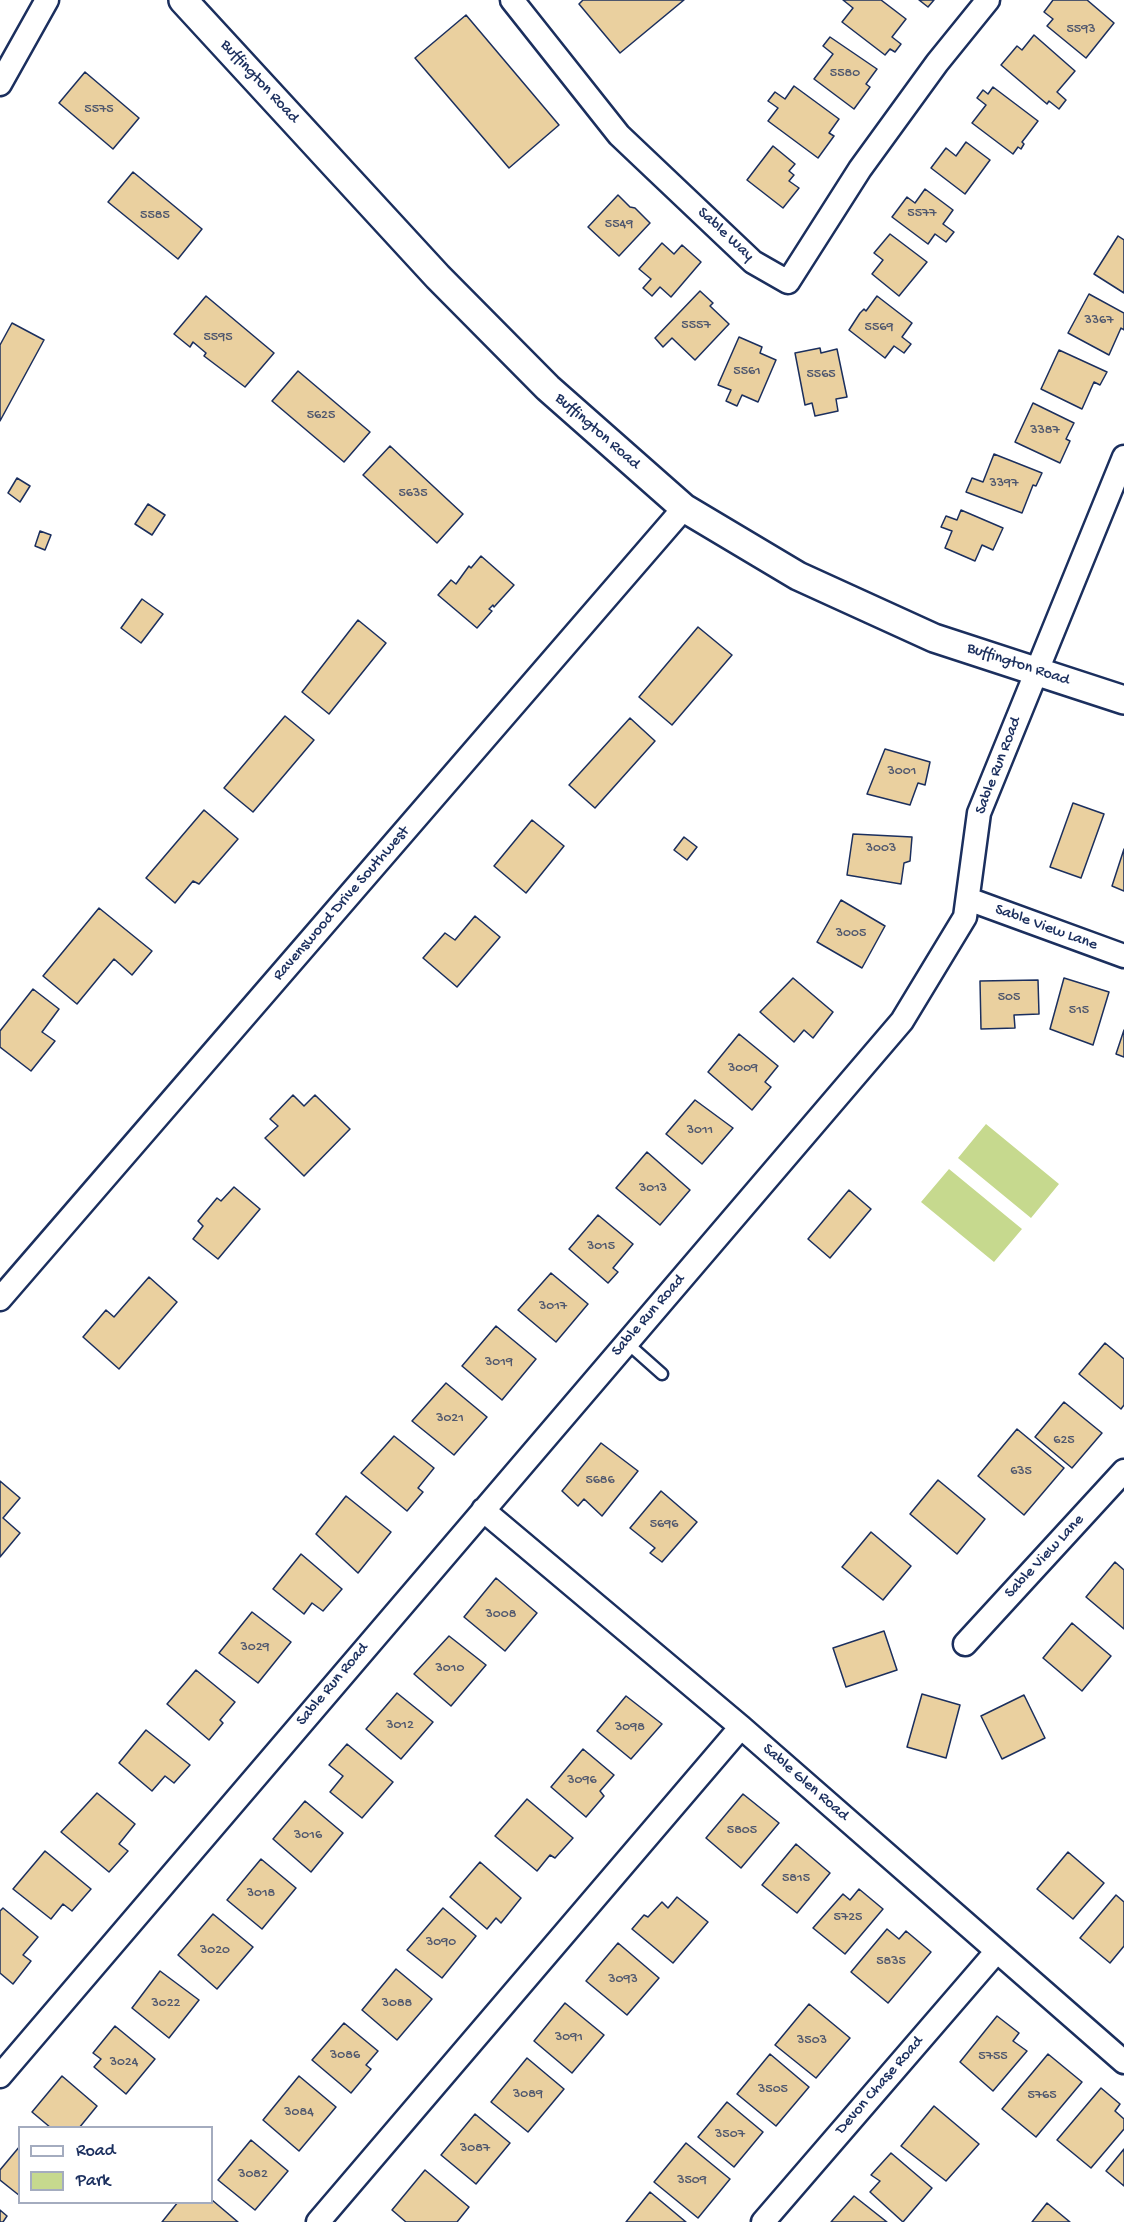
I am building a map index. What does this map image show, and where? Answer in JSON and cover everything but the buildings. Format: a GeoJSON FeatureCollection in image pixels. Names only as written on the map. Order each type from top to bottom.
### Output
{"type":"FeatureCollection","features":[{"type":"Feature","properties":{"kind":"street"},"geometry":{"type":"LineString","coordinates":[[0,84],[47,0]]}},
{"type":"Feature","properties":{"kind":"street","name":"Buffington Road"},"geometry":{"type":"LineString","coordinates":[[183,0],[438,277],[548,388],[684,508],[798,576],[934,638],[1124,700]]}},
{"type":"Feature","properties":{"kind":"street","name":"Sable Way"},"geometry":{"type":"LineString","coordinates":[[512,0],[619,135],[753,262],[788,282],[860,169],[937,63],[988,0]]}},
{"type":"Feature","properties":{"kind":"street","name":"Sable Run Road"},"geometry":{"type":"LineString","coordinates":[[0,2076],[902,1021],[965,917],[979,813],[1124,457]]}},
{"type":"Feature","properties":{"kind":"street","name":"Ravenswood Drive Southwest"},"geometry":{"type":"LineString","coordinates":[[0,1299],[684,508]]}},
{"type":"Feature","properties":{"kind":"street","name":"Sable View Lane"},"geometry":{"type":"LineString","coordinates":[[968,899],[1124,956]]}},
{"type":"Feature","properties":{"kind":"street","name":"Sable View Lane"},"geometry":{"type":"LineString","coordinates":[[965,1644],[1124,1471]]}},
{"type":"Feature","properties":{"kind":"street","name":"Sable Glen Road"},"geometry":{"type":"LineString","coordinates":[[483,1510],[741,1727],[1124,2062]]}},
{"type":"Feature","properties":{"kind":"street"},"geometry":{"type":"LineString","coordinates":[[318,2222],[741,1727]]}},
{"type":"Feature","properties":{"kind":"street","name":"Devon Chase Road"},"geometry":{"type":"LineString","coordinates":[[763,2222],[997,1951]]}},
{"type":"Feature","properties":{"kind":"lane"},"geometry":{"type":"LineString","coordinates":[[626,1342],[662,1374]]}},
{"type":"Feature","properties":{"kind":"green space"},"geometry":{"type":"Polygon","coordinates":[[[986,1124],[1059,1184],[1031,1218],[958,1158],[986,1124]]]}},
{"type":"Feature","properties":{"kind":"green space"},"geometry":{"type":"Polygon","coordinates":[[[949,1169],[1022,1229],[994,1262],[921,1202],[949,1169]]]}}]}
